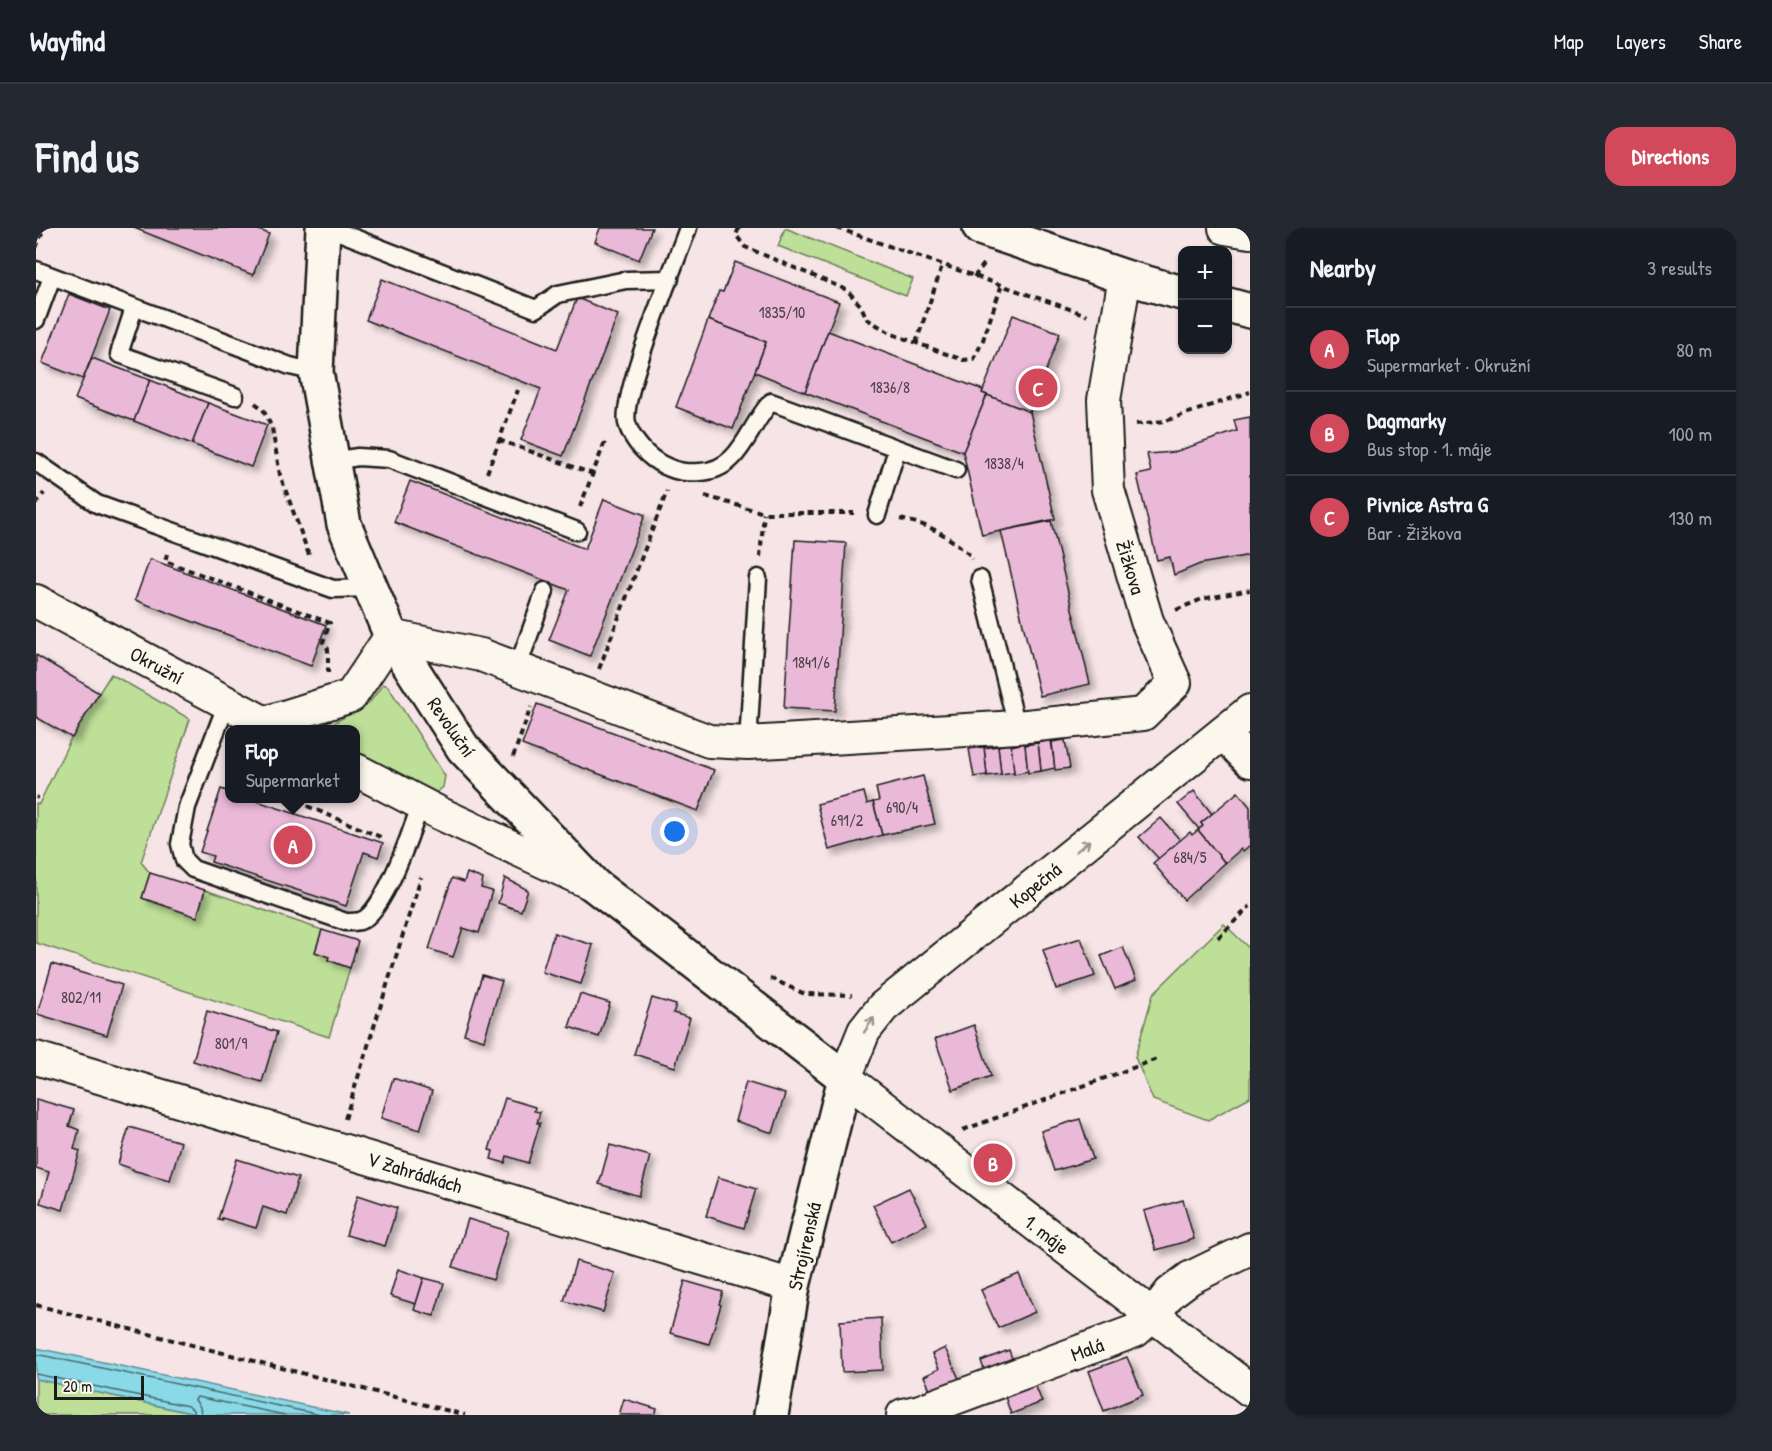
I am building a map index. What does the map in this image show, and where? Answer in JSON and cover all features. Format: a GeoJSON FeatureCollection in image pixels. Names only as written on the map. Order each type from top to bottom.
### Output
{"type":"FeatureCollection","features":[{"type":"Feature","properties":{"kind":"street","name":"Revoluční"},"geometry":{"type":"LineString","coordinates":[[323,228],[316,372],[344,524],[391,636],[463,748],[594,885],[845,1078]]}},
{"type":"Feature","properties":{"kind":"street"},"geometry":{"type":"LineString","coordinates":[[980,228],[1125,277],[1178,292]]}},
{"type":"Feature","properties":{"kind":"street"},"geometry":{"type":"LineString","coordinates":[[1226,228],[1250,232]]}},
{"type":"Feature","properties":{"kind":"street","name":"Žižkova"},"geometry":{"type":"LineString","coordinates":[[1017,727],[1143,714],[1176,682],[1147,621],[1108,490],[1104,400],[1125,277]]}},
{"type":"Feature","properties":{"kind":"street"},"geometry":{"type":"LineString","coordinates":[[1232,306],[1250,311]]}},
{"type":"Feature","properties":{"kind":"street","name":"Okružní"},"geometry":{"type":"LineString","coordinates":[[36,601],[270,725]]}},
{"type":"Feature","properties":{"kind":"street"},"geometry":{"type":"LineString","coordinates":[[275,725],[351,696],[391,636],[481,655],[710,741],[748,743],[1017,727]]}},
{"type":"Feature","properties":{"kind":"street","name":"Kopečná"},"geometry":{"type":"LineString","coordinates":[[845,1078],[864,1032],[883,1007],[1171,765],[1222,733],[1250,711]]}},
{"type":"Feature","properties":{"kind":"street"},"geometry":{"type":"LineString","coordinates":[[1222,733],[1250,761]]}},
{"type":"Feature","properties":{"kind":"street"},"geometry":{"type":"LineString","coordinates":[[360,772],[594,885]]}},
{"type":"Feature","properties":{"kind":"street","name":"V Zahrádkách"},"geometry":{"type":"LineString","coordinates":[[36,1058],[793,1286]]}},
{"type":"Feature","properties":{"kind":"street","name":"1. máje"},"geometry":{"type":"LineString","coordinates":[[845,1078],[1250,1390]]}},
{"type":"Feature","properties":{"kind":"street","name":"Strojírenská"},"geometry":{"type":"LineString","coordinates":[[771,1415],[793,1286],[845,1078]]}},
{"type":"Feature","properties":{"kind":"street","name":"Malá"},"geometry":{"type":"LineString","coordinates":[[903,1415],[920,1411],[1135,1331],[1153,1315],[1170,1293],[1190,1278],[1250,1249]]}},
{"type":"Feature","properties":{"kind":"lane"},"geometry":{"type":"LineString","coordinates":[[328,228],[536,309],[558,294],[626,280],[670,279]]}},
{"type":"Feature","properties":{"kind":"lane"},"geometry":{"type":"LineString","coordinates":[[688,228],[634,375],[627,404],[627,422],[635,439],[652,460],[683,473],[711,472],[723,467],[743,447],[763,410],[771,402],[956,470]]}},
{"type":"Feature","properties":{"kind":"lane"},"geometry":{"type":"LineString","coordinates":[[36,320],[44,274],[291,366],[316,372]]}},
{"type":"Feature","properties":{"kind":"lane"},"geometry":{"type":"LineString","coordinates":[[134,308],[119,354],[242,398]]}},
{"type":"Feature","properties":{"kind":"lane"},"geometry":{"type":"LineString","coordinates":[[877,515],[897,449]]}},
{"type":"Feature","properties":{"kind":"lane"},"geometry":{"type":"LineString","coordinates":[[332,461],[358,457],[389,459],[574,530]]}},
{"type":"Feature","properties":{"kind":"lane"},"geometry":{"type":"LineString","coordinates":[[36,462],[97,504],[333,589],[371,588]]}},
{"type":"Feature","properties":{"kind":"lane"},"geometry":{"type":"LineString","coordinates":[[748,743],[758,578]]}},
{"type":"Feature","properties":{"kind":"lane"},"geometry":{"type":"LineString","coordinates":[[980,579],[1017,727]]}},
{"type":"Feature","properties":{"kind":"lane"},"geometry":{"type":"LineString","coordinates":[[529,673],[545,591]]}},
{"type":"Feature","properties":{"kind":"lane"},"geometry":{"type":"LineString","coordinates":[[227,703],[187,807],[180,844],[184,860],[194,869],[346,922],[361,921],[376,907],[406,847],[421,803]]}},
{"type":"Feature","properties":{"kind":"path"},"geometry":{"type":"LineString","coordinates":[[36,249],[44,228]]}},
{"type":"Feature","properties":{"kind":"path"},"geometry":{"type":"LineString","coordinates":[[739,228],[736,235],[745,247],[847,290],[861,306],[867,319],[892,334],[963,360],[974,359],[1001,287]]}},
{"type":"Feature","properties":{"kind":"path"},"geometry":{"type":"LineString","coordinates":[[837,228],[1086,315]]}},
{"type":"Feature","properties":{"kind":"path"},"geometry":{"type":"LineString","coordinates":[[916,343],[942,266]]}},
{"type":"Feature","properties":{"kind":"path"},"geometry":{"type":"LineString","coordinates":[[479,493],[518,390]]}},
{"type":"Feature","properties":{"kind":"path"},"geometry":{"type":"LineString","coordinates":[[1105,428],[1165,422],[1250,392]]}},
{"type":"Feature","properties":{"kind":"path"},"geometry":{"type":"LineString","coordinates":[[242,398],[263,410],[272,428],[280,475],[298,530],[317,574],[333,589]]}},
{"type":"Feature","properties":{"kind":"path"},"geometry":{"type":"LineString","coordinates":[[574,530],[592,474],[608,435],[627,404]]}},
{"type":"Feature","properties":{"kind":"path"},"geometry":{"type":"LineString","coordinates":[[499,440],[592,474]]}},
{"type":"Feature","properties":{"kind":"path"},"geometry":{"type":"LineString","coordinates":[[589,696],[669,486]]}},
{"type":"Feature","properties":{"kind":"path"},"geometry":{"type":"LineString","coordinates":[[701,495],[764,513],[877,515],[921,523],[942,531],[970,555],[980,579]]}},
{"type":"Feature","properties":{"kind":"path"},"geometry":{"type":"LineString","coordinates":[[758,578],[764,513]]}},
{"type":"Feature","properties":{"kind":"path"},"geometry":{"type":"LineString","coordinates":[[175,532],[165,561],[330,623],[323,642],[328,649],[328,676]]}},
{"type":"Feature","properties":{"kind":"path"},"geometry":{"type":"LineString","coordinates":[[1147,621],[1202,599],[1250,590]]}},
{"type":"Feature","properties":{"kind":"path"},"geometry":{"type":"LineString","coordinates":[[511,763],[529,673]]}},
{"type":"Feature","properties":{"kind":"path"},"geometry":{"type":"LineString","coordinates":[[300,803],[406,847]]}},
{"type":"Feature","properties":{"kind":"path"},"geometry":{"type":"LineString","coordinates":[[336,1148],[423,870]]}},
{"type":"Feature","properties":{"kind":"path"},"geometry":{"type":"LineString","coordinates":[[1218,938],[1250,906]]}},
{"type":"Feature","properties":{"kind":"path"},"geometry":{"type":"LineString","coordinates":[[761,974],[804,994],[856,995]]}},
{"type":"Feature","properties":{"kind":"path"},"geometry":{"type":"LineString","coordinates":[[933,1146],[960,1131],[1156,1059]]}},
{"type":"Feature","properties":{"kind":"path"},"geometry":{"type":"LineString","coordinates":[[36,1305],[465,1415]]}},
{"type":"Feature","properties":{"kind":"green space"},"geometry":{"type":"Polygon","coordinates":[[[785,228],[913,279],[906,296],[778,246],[785,228]]]}},
{"type":"Feature","properties":{"kind":"green space"},"geometry":{"type":"Polygon","coordinates":[[[111,674],[190,719],[141,862],[150,873],[142,898],[197,916],[205,890],[322,930],[315,952],[329,957],[328,960],[350,968],[329,1037],[36,943],[36,803],[39,804],[72,736],[111,674]]]}},
{"type":"Feature","properties":{"kind":"green space"},"geometry":{"type":"Polygon","coordinates":[[[383,684],[388,686],[445,776],[443,787],[436,793],[360,756],[360,725],[330,725],[370,702],[383,684]]]}},
{"type":"Feature","properties":{"kind":"green space"},"geometry":{"type":"Polygon","coordinates":[[[1224,924],[1250,949],[1250,1097],[1208,1120],[1153,1100],[1135,1057],[1153,994],[1224,924]]]}},
{"type":"Feature","properties":{"kind":"green space"},"geometry":{"type":"Polygon","coordinates":[[[36,1379],[200,1415],[36,1415],[36,1379]]]}},
{"type":"Feature","properties":{"kind":"water"},"geometry":{"type":"Polygon","coordinates":[[[36,1348],[349,1415],[200,1415],[36,1379],[36,1348]]]}},
{"type":"Feature","properties":{"kind":"building"},"geometry":{"type":"Polygon","coordinates":[[[134,228],[254,228],[269,234],[253,275],[134,228]]]}},
{"type":"Feature","properties":{"kind":"building"},"geometry":{"type":"Polygon","coordinates":[[[600,228],[652,228],[639,260],[595,242],[600,228]]]}},
{"type":"Feature","properties":{"kind":"building"},"geometry":{"type":"Polygon","coordinates":[[[735,262],[839,302],[805,392],[755,372],[766,342],[708,320],[719,291],[723,292],[735,262]]]}},
{"type":"Feature","properties":{"kind":"building"},"geometry":{"type":"Polygon","coordinates":[[[382,279],[557,349],[577,298],[618,315],[563,456],[521,440],[541,389],[366,320],[382,279]]]}},
{"type":"Feature","properties":{"kind":"building"},"geometry":{"type":"Polygon","coordinates":[[[69,294],[110,310],[83,379],[42,363],[69,294]]]}},
{"type":"Feature","properties":{"kind":"building"},"geometry":{"type":"Polygon","coordinates":[[[1013,315],[1060,333],[1030,412],[982,393],[1013,315]]]}},
{"type":"Feature","properties":{"kind":"building"},"geometry":{"type":"Polygon","coordinates":[[[708,320],[766,342],[733,429],[676,407],[708,320]]]}},
{"type":"Feature","properties":{"kind":"building"},"geometry":{"type":"Polygon","coordinates":[[[828,331],[983,390],[982,393],[987,395],[963,452],[805,392],[828,331]]]}},
{"type":"Feature","properties":{"kind":"building"},"geometry":{"type":"Polygon","coordinates":[[[92,358],[150,380],[134,421],[75,399],[92,358]]]}},
{"type":"Feature","properties":{"kind":"building"},"geometry":{"type":"Polygon","coordinates":[[[150,380],[208,403],[192,444],[134,421],[150,380]]]}},
{"type":"Feature","properties":{"kind":"building"},"geometry":{"type":"Polygon","coordinates":[[[987,395],[1030,412],[1055,519],[982,535],[963,452],[987,395]]]}},
{"type":"Feature","properties":{"kind":"building"},"geometry":{"type":"Polygon","coordinates":[[[208,403],[267,425],[251,467],[192,444],[208,403]]]}},
{"type":"Feature","properties":{"kind":"building"},"geometry":{"type":"Polygon","coordinates":[[[1250,417],[1250,555],[1200,564],[1174,575],[1170,557],[1157,560],[1137,475],[1151,472],[1147,454],[1174,452],[1237,431],[1234,420],[1250,417]]]}},
{"type":"Feature","properties":{"kind":"building"},"geometry":{"type":"Polygon","coordinates":[[[410,481],[585,549],[604,499],[645,515],[590,656],[549,640],[569,590],[394,522],[410,481]]]}},
{"type":"Feature","properties":{"kind":"building"},"geometry":{"type":"Polygon","coordinates":[[[1051,521],[1090,684],[1040,696],[1001,531],[1051,521]]]}},
{"type":"Feature","properties":{"kind":"building"},"geometry":{"type":"Polygon","coordinates":[[[795,540],[846,543],[835,711],[784,708],[795,540]]]}},
{"type":"Feature","properties":{"kind":"building"},"geometry":{"type":"Polygon","coordinates":[[[150,559],[326,625],[311,666],[135,600],[150,559]]]}},
{"type":"Feature","properties":{"kind":"building"},"geometry":{"type":"Polygon","coordinates":[[[36,655],[99,693],[72,738],[36,717],[36,655]]]}},
{"type":"Feature","properties":{"kind":"building"},"geometry":{"type":"Polygon","coordinates":[[[537,704],[714,770],[698,811],[522,745],[537,704]]]}},
{"type":"Feature","properties":{"kind":"building"},"geometry":{"type":"Polygon","coordinates":[[[1051,740],[1055,768],[1041,771],[1038,743],[1051,740]]]}},
{"type":"Feature","properties":{"kind":"building"},"geometry":{"type":"Polygon","coordinates":[[[1065,740],[1070,768],[1055,770],[1052,742],[1065,740]]]}},
{"type":"Feature","properties":{"kind":"building"},"geometry":{"type":"Polygon","coordinates":[[[1025,743],[1028,771],[1014,774],[1011,746],[1025,743]]]}},
{"type":"Feature","properties":{"kind":"building"},"geometry":{"type":"Polygon","coordinates":[[[1038,743],[1041,771],[1028,773],[1025,745],[1038,743]]]}},
{"type":"Feature","properties":{"kind":"building"},"geometry":{"type":"Polygon","coordinates":[[[1011,744],[1014,772],[1001,774],[998,746],[1011,744]]]}},
{"type":"Feature","properties":{"kind":"building"},"geometry":{"type":"Polygon","coordinates":[[[998,746],[1001,774],[987,776],[984,748],[998,746]]]}},
{"type":"Feature","properties":{"kind":"building"},"geometry":{"type":"Polygon","coordinates":[[[984,747],[987,775],[974,777],[969,749],[984,747]]]}},
{"type":"Feature","properties":{"kind":"building"},"geometry":{"type":"Polygon","coordinates":[[[923,776],[935,824],[882,835],[873,802],[879,801],[876,788],[923,776]]]}},
{"type":"Feature","properties":{"kind":"building"},"geometry":{"type":"Polygon","coordinates":[[[221,789],[225,790],[225,803],[263,803],[383,843],[378,857],[364,852],[346,906],[211,862],[213,856],[200,852],[221,789]]]}},
{"type":"Feature","properties":{"kind":"building"},"geometry":{"type":"Polygon","coordinates":[[[1194,791],[1212,814],[1201,823],[1203,826],[1199,829],[1178,804],[1194,791]]]}},
{"type":"Feature","properties":{"kind":"building"},"geometry":{"type":"Polygon","coordinates":[[[864,792],[867,804],[873,802],[882,835],[829,850],[817,804],[864,792]]]}},
{"type":"Feature","properties":{"kind":"building"},"geometry":{"type":"Polygon","coordinates":[[[1238,792],[1250,807],[1250,845],[1243,851],[1241,849],[1225,863],[1198,830],[1203,826],[1201,823],[1238,792]]]}},
{"type":"Feature","properties":{"kind":"building"},"geometry":{"type":"Polygon","coordinates":[[[1161,818],[1180,840],[1159,859],[1139,837],[1161,818]]]}},
{"type":"Feature","properties":{"kind":"building"},"geometry":{"type":"Polygon","coordinates":[[[1198,830],[1225,863],[1184,900],[1153,863],[1190,832],[1192,835],[1198,830]]]}},
{"type":"Feature","properties":{"kind":"building"},"geometry":{"type":"Polygon","coordinates":[[[150,873],[205,890],[197,917],[142,898],[150,873]]]}},
{"type":"Feature","properties":{"kind":"building"},"geometry":{"type":"Polygon","coordinates":[[[467,873],[483,879],[481,888],[492,891],[479,933],[463,928],[453,957],[429,949],[452,878],[464,882],[467,873]]]}},
{"type":"Feature","properties":{"kind":"building"},"geometry":{"type":"Polygon","coordinates":[[[505,878],[528,890],[521,911],[498,903],[505,878]]]}},
{"type":"Feature","properties":{"kind":"building"},"geometry":{"type":"Polygon","coordinates":[[[322,930],[358,941],[350,968],[328,960],[329,957],[315,952],[322,930]]]}},
{"type":"Feature","properties":{"kind":"building"},"geometry":{"type":"Polygon","coordinates":[[[554,933],[593,945],[581,984],[542,972],[554,933]]]}},
{"type":"Feature","properties":{"kind":"building"},"geometry":{"type":"Polygon","coordinates":[[[1081,938],[1095,976],[1056,989],[1043,950],[1081,938]]]}},
{"type":"Feature","properties":{"kind":"building"},"geometry":{"type":"Polygon","coordinates":[[[1123,947],[1136,980],[1115,989],[1101,956],[1123,947]]]}},
{"type":"Feature","properties":{"kind":"building"},"geometry":{"type":"Polygon","coordinates":[[[52,964],[122,985],[107,1035],[37,1014],[52,964]]]}},
{"type":"Feature","properties":{"kind":"building"},"geometry":{"type":"Polygon","coordinates":[[[482,975],[502,981],[484,1040],[464,1034],[482,975]]]}},
{"type":"Feature","properties":{"kind":"building"},"geometry":{"type":"Polygon","coordinates":[[[580,994],[610,1003],[599,1037],[569,1027],[580,994]]]}},
{"type":"Feature","properties":{"kind":"building"},"geometry":{"type":"Polygon","coordinates":[[[652,998],[676,1005],[673,1013],[690,1018],[675,1067],[634,1054],[652,998]]]}},
{"type":"Feature","properties":{"kind":"building"},"geometry":{"type":"Polygon","coordinates":[[[207,1011],[277,1032],[262,1082],[193,1061],[207,1011]]]}},
{"type":"Feature","properties":{"kind":"building"},"geometry":{"type":"Polygon","coordinates":[[[974,1025],[991,1076],[953,1090],[935,1039],[974,1025]]]}},
{"type":"Feature","properties":{"kind":"building"},"geometry":{"type":"Polygon","coordinates":[[[393,1078],[432,1091],[420,1130],[381,1118],[393,1078]]]}},
{"type":"Feature","properties":{"kind":"building"},"geometry":{"type":"Polygon","coordinates":[[[746,1082],[785,1094],[773,1133],[735,1121],[746,1082]]]}},
{"type":"Feature","properties":{"kind":"building"},"geometry":{"type":"Polygon","coordinates":[[[505,1098],[535,1107],[534,1111],[540,1112],[537,1123],[540,1123],[528,1163],[507,1156],[505,1163],[491,1159],[493,1151],[489,1150],[505,1098]]]}},
{"type":"Feature","properties":{"kind":"building"},"geometry":{"type":"Polygon","coordinates":[[[36,1099],[74,1110],[69,1126],[79,1130],[74,1149],[80,1151],[63,1210],[40,1203],[49,1172],[36,1168],[36,1099]]]}},
{"type":"Feature","properties":{"kind":"building"},"geometry":{"type":"Polygon","coordinates":[[[1080,1119],[1093,1159],[1054,1171],[1041,1131],[1080,1119]]]}},
{"type":"Feature","properties":{"kind":"building"},"geometry":{"type":"Polygon","coordinates":[[[129,1127],[181,1142],[170,1180],[118,1164],[129,1127]]]}},
{"type":"Feature","properties":{"kind":"building"},"geometry":{"type":"Polygon","coordinates":[[[610,1145],[650,1156],[639,1196],[599,1184],[610,1145]]]}},
{"type":"Feature","properties":{"kind":"building"},"geometry":{"type":"Polygon","coordinates":[[[237,1159],[298,1178],[287,1215],[263,1207],[256,1228],[222,1218],[222,1220],[218,1219],[237,1159]]]}},
{"type":"Feature","properties":{"kind":"building"},"geometry":{"type":"Polygon","coordinates":[[[718,1177],[756,1189],[744,1228],[706,1216],[718,1177]]]}},
{"type":"Feature","properties":{"kind":"building"},"geometry":{"type":"Polygon","coordinates":[[[909,1188],[927,1224],[891,1242],[873,1205],[909,1188]]]}},
{"type":"Feature","properties":{"kind":"building"},"geometry":{"type":"Polygon","coordinates":[[[358,1195],[397,1208],[385,1246],[346,1235],[358,1195]]]}},
{"type":"Feature","properties":{"kind":"building"},"geometry":{"type":"Polygon","coordinates":[[[1183,1200],[1194,1239],[1156,1250],[1144,1211],[1183,1200]]]}},
{"type":"Feature","properties":{"kind":"building"},"geometry":{"type":"Polygon","coordinates":[[[468,1219],[508,1231],[493,1280],[453,1267],[468,1219]]]}},
{"type":"Feature","properties":{"kind":"building"},"geometry":{"type":"Polygon","coordinates":[[[576,1261],[615,1273],[603,1312],[564,1301],[576,1261]]]}},
{"type":"Feature","properties":{"kind":"building"},"geometry":{"type":"Polygon","coordinates":[[[398,1269],[424,1278],[416,1304],[390,1296],[398,1269]]]}},
{"type":"Feature","properties":{"kind":"building"},"geometry":{"type":"Polygon","coordinates":[[[1019,1274],[1035,1312],[998,1328],[981,1290],[1019,1274]]]}},
{"type":"Feature","properties":{"kind":"building"},"geometry":{"type":"Polygon","coordinates":[[[424,1278],[444,1283],[434,1316],[414,1310],[424,1278]]]}},
{"type":"Feature","properties":{"kind":"building"},"geometry":{"type":"Polygon","coordinates":[[[685,1281],[723,1292],[709,1344],[670,1333],[685,1281]]]}},
{"type":"Feature","properties":{"kind":"building"},"geometry":{"type":"Polygon","coordinates":[[[881,1318],[883,1370],[842,1372],[840,1321],[881,1318]]]}},
{"type":"Feature","properties":{"kind":"building"},"geometry":{"type":"Polygon","coordinates":[[[945,1348],[960,1381],[932,1394],[924,1376],[939,1369],[932,1354],[945,1348]]]}},
{"type":"Feature","properties":{"kind":"building"},"geometry":{"type":"Polygon","coordinates":[[[1009,1350],[1015,1367],[987,1378],[981,1361],[1009,1350]]]}},
{"type":"Feature","properties":{"kind":"building"},"geometry":{"type":"Polygon","coordinates":[[[1127,1357],[1143,1395],[1104,1411],[1089,1371],[1127,1357]]]}},
{"type":"Feature","properties":{"kind":"building"},"geometry":{"type":"Polygon","coordinates":[[[1032,1377],[1042,1402],[1011,1414],[1002,1388],[1032,1377]]]}},
{"type":"Feature","properties":{"kind":"building"},"geometry":{"type":"Polygon","coordinates":[[[624,1399],[657,1409],[655,1415],[619,1415],[624,1399]]]}},
{"type":"Feature","properties":{"kind":"place","name":"Pivnice Astra G"},"geometry":{"type":"Point","coordinates":[1038,388]}},
{"type":"Feature","properties":{"kind":"place","name":"Flop"},"geometry":{"type":"Point","coordinates":[293,845]}},
{"type":"Feature","properties":{"kind":"place","name":"Dagmarky"},"geometry":{"type":"Point","coordinates":[993,1163]}}]}
